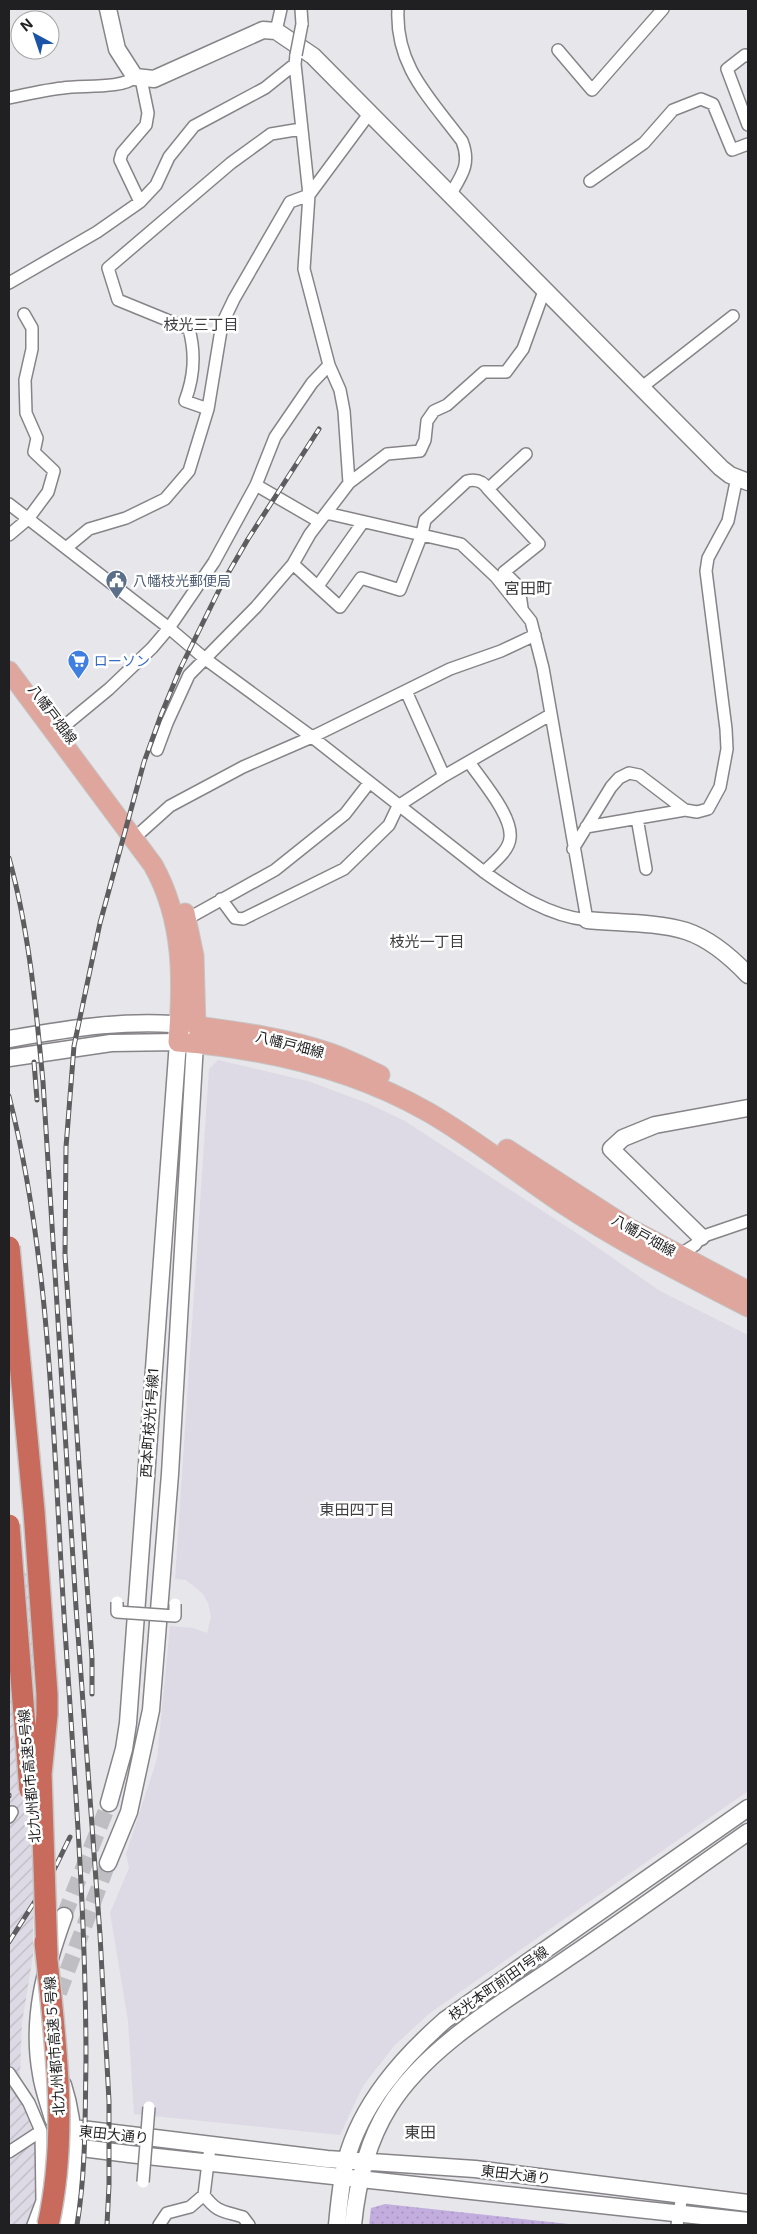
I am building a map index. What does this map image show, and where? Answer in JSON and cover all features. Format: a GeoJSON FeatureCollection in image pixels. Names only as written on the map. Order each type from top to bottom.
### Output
{"type":"FeatureCollection","features":[{"type":"Feature","properties":{"kind":"highway"},"geometry":{"type":"LineString","coordinates":[[10,1247],[34,1511],[47,1694],[47,1723],[42,1787]]}},
{"type":"Feature","properties":{"kind":"highway"},"geometry":{"type":"LineString","coordinates":[[9,1313],[26,1511],[42,1787],[47,1956]]}},
{"type":"Feature","properties":{"kind":"highway","name":"北九州都市高速5号線"},"geometry":{"type":"LineString","coordinates":[[9,1525],[24,1723],[47,1956]]}},
{"type":"Feature","properties":{"kind":"highway","name":"北九州都市高速５号線"},"geometry":{"type":"LineString","coordinates":[[47,1956],[54,1985]]}},
{"type":"Feature","properties":{"kind":"highway"},"geometry":{"type":"LineString","coordinates":[[48,2225],[56,2179],[59,2104],[54,1985]]}},
{"type":"Feature","properties":{"kind":"main road","name":"八幡戸畑線"},"geometry":{"type":"LineString","coordinates":[[9,655],[141,832],[168,872],[187,919],[194,956],[187,1034]]}},
{"type":"Feature","properties":{"kind":"main road","name":"八幡戸畑線"},"geometry":{"type":"LineString","coordinates":[[9,671],[153,866],[165,889],[174,915],[179,943],[181,987],[187,1034]]}},
{"type":"Feature","properties":{"kind":"main road","name":"八幡戸畑線"},"geometry":{"type":"LineString","coordinates":[[187,1034],[260,1036],[331,1054],[390,1079],[445,1108],[591,1205],[748,1291]]}},
{"type":"Feature","properties":{"kind":"main road","name":"八幡戸畑線"},"geometry":{"type":"LineString","coordinates":[[187,1034],[274,1054],[346,1075],[386,1090],[450,1125],[563,1204],[603,1229],[670,1267],[748,1307]]}},
{"type":"Feature","properties":{"kind":"street"},"geometry":{"type":"LineString","coordinates":[[108,9],[117,49],[138,78],[148,113],[146,125],[122,154],[120,160],[140,202]]}},
{"type":"Feature","properties":{"kind":"street"},"geometry":{"type":"LineString","coordinates":[[276,30],[281,9]]}},
{"type":"Feature","properties":{"kind":"street"},"geometry":{"type":"LineString","coordinates":[[301,9],[302,24],[295,59],[309,196],[304,269],[329,365],[340,390],[344,411],[350,483]]}},
{"type":"Feature","properties":{"kind":"street"},"geometry":{"type":"LineString","coordinates":[[398,9],[398,34],[406,63],[462,141],[466,152],[466,162],[462,176],[450,195]]}},
{"type":"Feature","properties":{"kind":"street"},"geometry":{"type":"LineString","coordinates":[[558,50],[592,90],[663,9]]}},
{"type":"Feature","properties":{"kind":"street"},"geometry":{"type":"LineString","coordinates":[[9,98],[63,88],[120,84],[138,78],[154,78],[263,30],[276,30],[313,56],[721,468],[743,480],[728,521],[708,558],[706,571],[726,729],[727,749],[720,787],[708,809],[697,812],[685,810],[586,827]]}},
{"type":"Feature","properties":{"kind":"street"},"geometry":{"type":"LineString","coordinates":[[748,56],[745,55],[727,69],[748,125]]}},
{"type":"Feature","properties":{"kind":"street"},"geometry":{"type":"LineString","coordinates":[[9,283],[97,232],[140,202],[156,185],[168,157],[194,126],[265,88],[295,59]]}},
{"type":"Feature","properties":{"kind":"street"},"geometry":{"type":"LineString","coordinates":[[590,181],[644,143],[673,110],[701,99],[713,104],[732,150],[748,144]]}},
{"type":"Feature","properties":{"kind":"street"},"geometry":{"type":"LineString","coordinates":[[66,548],[89,528],[126,518],[165,499],[189,471],[208,409],[222,324],[234,299],[290,202],[309,196],[370,114]]}},
{"type":"Feature","properties":{"kind":"street"},"geometry":{"type":"LineString","coordinates":[[208,409],[184,401],[192,382],[193,346],[189,329],[118,300],[108,268],[231,163],[271,134],[302,129]]}},
{"type":"Feature","properties":{"kind":"street"},"geometry":{"type":"LineString","coordinates":[[157,750],[189,675],[256,607],[294,564],[322,517],[350,483],[387,454],[420,451],[426,440],[427,421],[434,411],[447,405],[484,372],[506,372],[523,349],[544,291]]}},
{"type":"Feature","properties":{"kind":"street"},"geometry":{"type":"LineString","coordinates":[[9,535],[28,519],[48,492],[54,470],[34,452],[37,438],[26,413],[25,380],[32,349],[32,328],[24,314]]}},
{"type":"Feature","properties":{"kind":"street"},"geometry":{"type":"LineString","coordinates":[[642,388],[733,316]]}},
{"type":"Feature","properties":{"kind":"street"},"geometry":{"type":"LineString","coordinates":[[63,727],[117,682],[152,648],[169,628],[214,562],[256,485],[275,437],[312,384],[329,365]]}},
{"type":"Feature","properties":{"kind":"street"},"geometry":{"type":"LineString","coordinates":[[488,489],[526,454]]}},
{"type":"Feature","properties":{"kind":"street"},"geometry":{"type":"LineString","coordinates":[[294,564],[340,607],[360,578],[400,590],[422,534],[425,520],[467,480],[475,480],[485,484],[539,544],[504,572],[519,587],[522,608]]}},
{"type":"Feature","properties":{"kind":"street"},"geometry":{"type":"LineString","coordinates":[[256,485],[322,517],[362,522],[461,544],[496,577],[522,608],[531,621],[543,668],[573,849],[587,920]]}},
{"type":"Feature","properties":{"kind":"street"},"geometry":{"type":"LineString","coordinates":[[9,504],[169,628],[204,658],[312,737],[398,806],[507,888],[538,905],[570,918],[667,928],[687,932],[714,946],[744,967]]}},
{"type":"Feature","properties":{"kind":"street"},"geometry":{"type":"LineString","coordinates":[[318,586],[362,522]]}},
{"type":"Feature","properties":{"kind":"street"},"geometry":{"type":"LineString","coordinates":[[141,832],[170,806],[243,767],[312,737],[450,669],[501,651],[535,635]]}},
{"type":"Feature","properties":{"kind":"street"},"geometry":{"type":"LineString","coordinates":[[406,691],[444,776]]}},
{"type":"Feature","properties":{"kind":"street"},"geometry":{"type":"LineString","coordinates":[[221,899],[235,918],[243,919],[344,869],[389,825],[398,806],[444,776],[550,715]]}},
{"type":"Feature","properties":{"kind":"street"},"geometry":{"type":"LineString","coordinates":[[469,762],[506,818],[510,838],[504,852],[484,872]]}},
{"type":"Feature","properties":{"kind":"street"},"geometry":{"type":"LineString","coordinates":[[573,849],[611,787],[619,778],[629,773],[639,775],[685,810]]}},
{"type":"Feature","properties":{"kind":"street"},"geometry":{"type":"LineString","coordinates":[[187,919],[275,870],[345,814],[369,783]]}},
{"type":"Feature","properties":{"kind":"street"},"geometry":{"type":"LineString","coordinates":[[637,818],[646,868]]}},
{"type":"Feature","properties":{"kind":"street","name":"八幡戸畑線"},"geometry":{"type":"LineString","coordinates":[[9,1038],[100,1024],[139,1022],[187,1034]]}},
{"type":"Feature","properties":{"kind":"street","name":"八幡戸畑線"},"geometry":{"type":"LineString","coordinates":[[9,1058],[187,1034]]}},
{"type":"Feature","properties":{"kind":"street","name":"西本町枝光1号線1"},"geometry":{"type":"LineString","coordinates":[[109,1803],[128,1723],[165,1197],[187,1034]]}},
{"type":"Feature","properties":{"kind":"street","name":"西本町枝光1号線1"},"geometry":{"type":"LineString","coordinates":[[108,1863],[129,1812],[151,1710],[170,1474],[187,1034]]}},
{"type":"Feature","properties":{"kind":"street"},"geometry":{"type":"LineString","coordinates":[[702,1237],[612,1148],[623,1138],[655,1125],[748,1108]]}},
{"type":"Feature","properties":{"kind":"street"},"geometry":{"type":"LineString","coordinates":[[679,1254],[695,1246],[702,1237],[748,1221]]}},
{"type":"Feature","properties":{"kind":"street"},"geometry":{"type":"LineString","coordinates":[[117,1602],[117,1612],[175,1616],[175,1604]]}},
{"type":"Feature","properties":{"kind":"street"},"geometry":{"type":"LineString","coordinates":[[136,1629],[157,1630]]}},
{"type":"Feature","properties":{"kind":"street","name":"枝光本町前田1号線"},"geometry":{"type":"LineString","coordinates":[[336,2225],[346,2160],[365,2115],[376,2095],[419,2043],[445,2020],[748,1808]]}},
{"type":"Feature","properties":{"kind":"street","name":"枝光本町前田1号線"},"geometry":{"type":"LineString","coordinates":[[352,2225],[355,2201],[370,2145],[382,2118],[420,2066],[492,2010],[748,1832]]}},
{"type":"Feature","properties":{"kind":"street"},"geometry":{"type":"LineString","coordinates":[[48,2225],[54,2185],[37,2028],[41,1992],[49,1959],[64,1916]]}},
{"type":"Feature","properties":{"kind":"street"},"geometry":{"type":"LineString","coordinates":[[54,1985],[51,2043],[70,2107],[73,2128],[74,2147],[67,2225]]}},
{"type":"Feature","properties":{"kind":"street"},"geometry":{"type":"LineString","coordinates":[[9,2073],[49,2134],[42,2201],[33,2225]]}},
{"type":"Feature","properties":{"kind":"street"},"geometry":{"type":"LineString","coordinates":[[143,2182],[149,2107]]}},
{"type":"Feature","properties":{"kind":"street","name":"東田大通り"},"geometry":{"type":"LineString","coordinates":[[49,2134],[73,2128],[130,2134],[209,2155],[343,2178],[678,2220],[748,2221]]}},
{"type":"Feature","properties":{"kind":"street"},"geometry":{"type":"LineString","coordinates":[[9,2152],[49,2134]]}},
{"type":"Feature","properties":{"kind":"street","name":"東田大通り"},"geometry":{"type":"LineString","coordinates":[[49,2134],[74,2147],[209,2155],[346,2160],[365,2163],[475,2169],[748,2203]]}},
{"type":"Feature","properties":{"kind":"street"},"geometry":{"type":"LineString","coordinates":[[159,2225],[167,2213],[190,2207],[204,2195],[209,2155]]}},
{"type":"Feature","properties":{"kind":"street"},"geometry":{"type":"LineString","coordinates":[[204,2195],[219,2211],[243,2217],[249,2225]]}},
{"type":"Feature","properties":{"kind":"street"},"geometry":{"type":"LineString","coordinates":[[678,2220],[682,2195]]}},
{"type":"Feature","properties":{"kind":"shaded area"},"geometry":{"type":"Polygon","coordinates":[[[218,1060],[308,1081],[367,1103],[405,1121],[584,1238],[660,1291],[748,1335],[748,1791],[430,2013],[394,2046],[363,2086],[340,2135],[134,2114],[128,2021],[110,1913],[129,1868],[126,1854],[157,1759],[170,1626],[193,1628],[207,1633],[211,1617],[208,1603],[203,1594],[186,1580],[175,1579],[209,1069],[218,1060]]]}},
{"type":"Feature","properties":{"kind":"shaded area"},"geometry":{"type":"Polygon","coordinates":[[[33,1573],[33,1956],[22,2022],[19,2098],[30,2122],[41,2169],[33,2225],[9,2225],[9,1574],[33,1573]]]}},
{"type":"Feature","properties":{"kind":"shaded area"},"geometry":{"type":"Polygon","coordinates":[[[385,2204],[578,2225],[369,2225],[371,2208],[385,2204]]]}},
{"type":"Feature","properties":{"kind":"tunnel"},"geometry":{"type":"LineString","coordinates":[[64,1916],[109,1803]]}},
{"type":"Feature","properties":{"kind":"tunnel"},"geometry":{"type":"LineString","coordinates":[[59,1993],[108,1863]]}},
{"type":"Feature","properties":{"kind":"railway"},"geometry":{"type":"LineString","coordinates":[[92,1694],[92,1659],[65,1255],[66,1147],[74,1046],[100,923],[144,762],[161,715],[180,669],[223,582],[248,539],[319,429]]}},
{"type":"Feature","properties":{"kind":"railway"},"geometry":{"type":"LineString","coordinates":[[9,858],[27,941],[43,1082],[76,1607],[100,1935],[109,2101],[107,2225]]}},
{"type":"Feature","properties":{"kind":"railway"},"geometry":{"type":"LineString","coordinates":[[34,1062],[37,1100]]}},
{"type":"Feature","properties":{"kind":"railway"},"geometry":{"type":"LineString","coordinates":[[9,1096],[24,1163],[35,1231],[50,1369],[76,1800],[86,2008],[84,2164],[77,2225]]}},
{"type":"Feature","properties":{"kind":"railway"},"geometry":{"type":"LineString","coordinates":[[9,1942],[51,1876],[70,1837]]}},
{"type":"Feature","properties":{"kind":"place","name":"八幡枝光郵便局"},"geometry":{"type":"Point","coordinates":[117,599]}},
{"type":"Feature","properties":{"kind":"place","name":"ローソン"},"geometry":{"type":"Point","coordinates":[78,679]}},
{"type":"Feature","properties":{"kind":"district","name":"枝光三丁目"},"geometry":{"type":"Point","coordinates":[201,324]}},
{"type":"Feature","properties":{"kind":"district","name":"宮田町"},"geometry":{"type":"Point","coordinates":[528,588]}},
{"type":"Feature","properties":{"kind":"district","name":"枝光一丁目"},"geometry":{"type":"Point","coordinates":[427,941]}},
{"type":"Feature","properties":{"kind":"district","name":"東田四丁目"},"geometry":{"type":"Point","coordinates":[357,1509]}},
{"type":"Feature","properties":{"kind":"district","name":"東田"},"geometry":{"type":"Point","coordinates":[420,2132]}}]}
